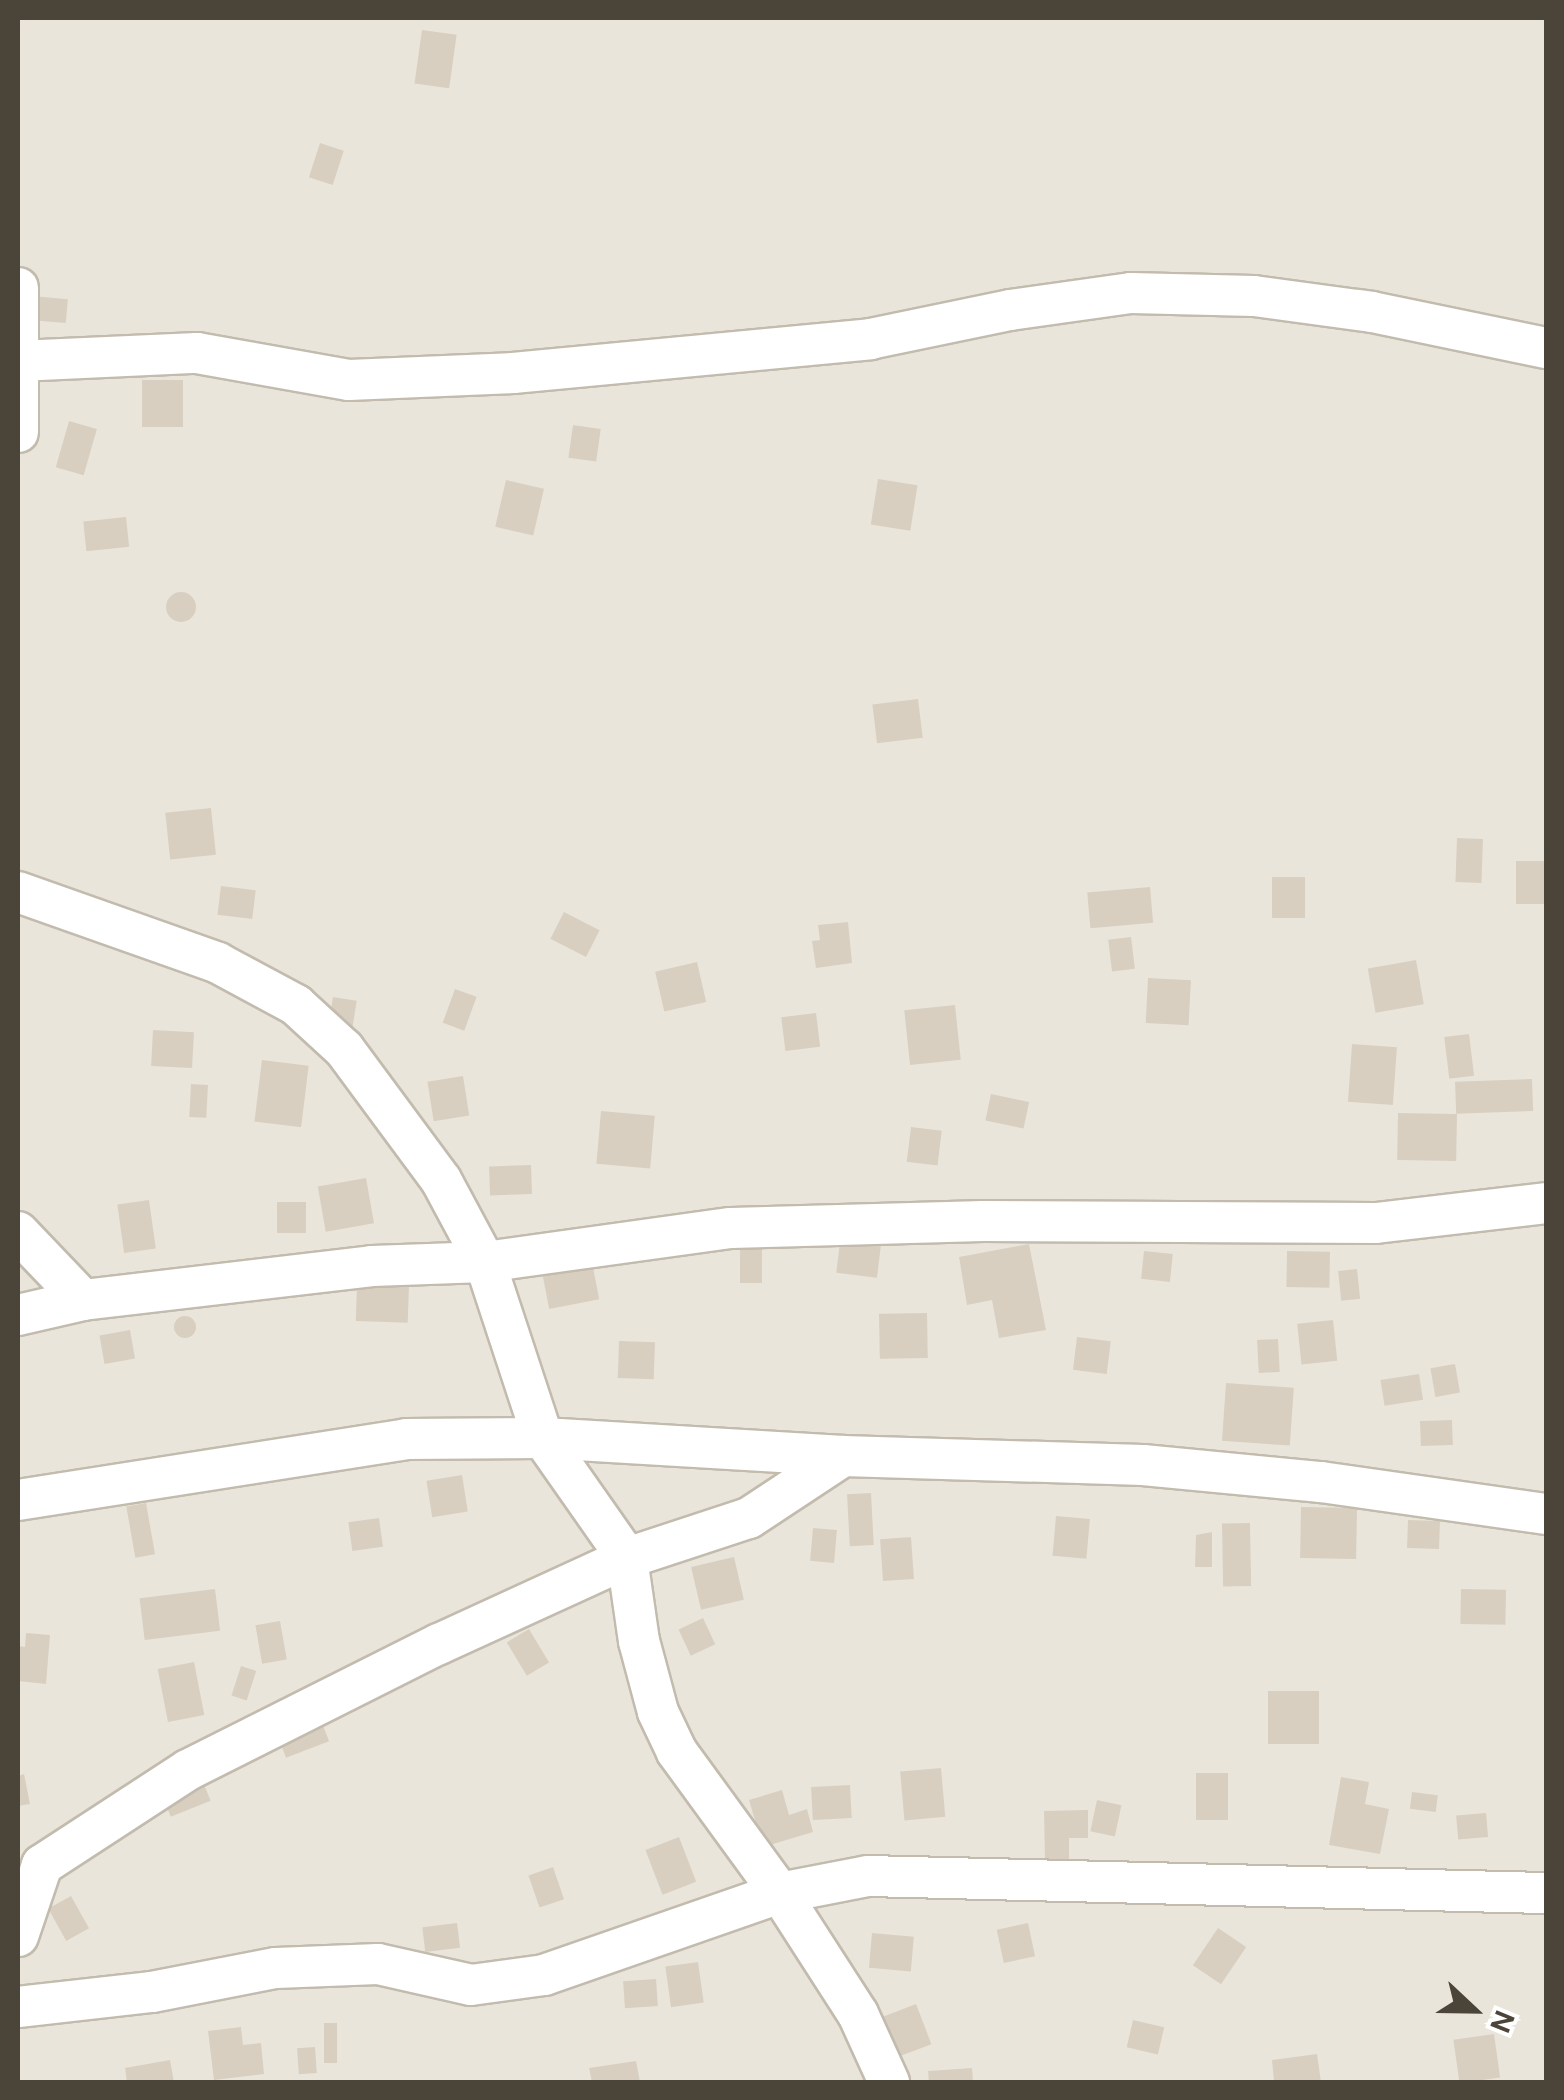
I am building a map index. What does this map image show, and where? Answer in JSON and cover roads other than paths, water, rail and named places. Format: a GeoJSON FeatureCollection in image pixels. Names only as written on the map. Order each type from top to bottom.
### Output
{"type":"FeatureCollection","features":[{"type":"Feature","properties":{"kind":"street"},"geometry":{"type":"LineString","coordinates":[[18,288],[18,432]]}},
{"type":"Feature","properties":{"kind":"street"},"geometry":{"type":"LineString","coordinates":[[19,361],[196,353],[349,380],[513,373],[870,339],[1010,310],[1131,293],[1274,298],[1372,312],[1546,348]]}},
{"type":"Feature","properties":{"kind":"street"},"geometry":{"type":"LineString","coordinates":[[18,892],[218,963],[296,1005],[344,1049],[441,1180],[485,1262],[542,1438],[627,1558],[640,1641],[658,1712],[678,1752],[780,1894],[858,2014],[889,2082]]}},
{"type":"Feature","properties":{"kind":"street"},"geometry":{"type":"LineString","coordinates":[[18,1315],[83,1300],[372,1266],[485,1262],[731,1228],[984,1222],[1376,1222],[1546,1202]]}},
{"type":"Feature","properties":{"kind":"street"},"geometry":{"type":"LineString","coordinates":[[18,1232],[83,1300]]}},
{"type":"Feature","properties":{"kind":"street"},"geometry":{"type":"LineString","coordinates":[[18,1500],[406,1439],[542,1438],[843,1456],[1142,1465],[1322,1482],[1546,1514]]}},
{"type":"Feature","properties":{"kind":"street"},"geometry":{"type":"LineString","coordinates":[[18,1936],[42,1865],[188,1770],[422,1652],[627,1558],[748,1518],[843,1456]]}},
{"type":"Feature","properties":{"kind":"street"},"geometry":{"type":"LineString","coordinates":[[18,2007],[152,1992],[276,1968],[378,1964],[471,1985],[544,1974],[780,1894],[868,1876],[1546,1893]]}}]}
